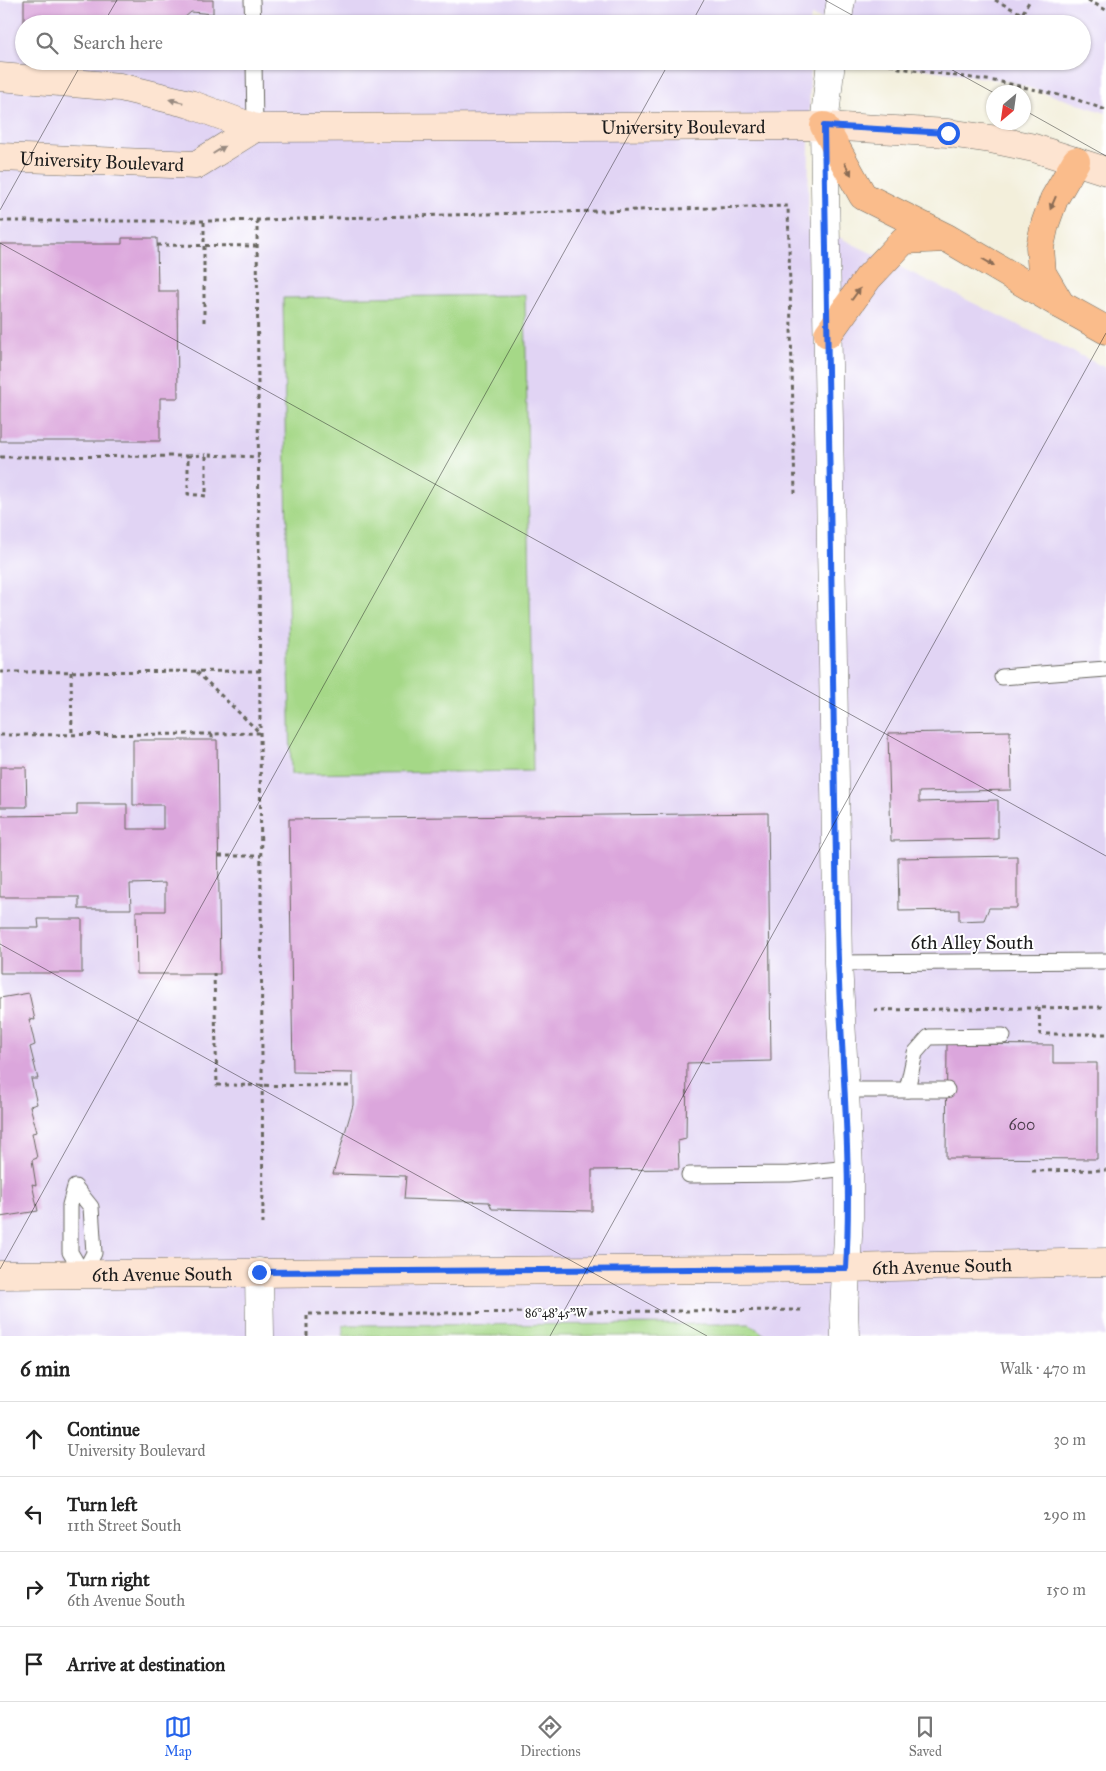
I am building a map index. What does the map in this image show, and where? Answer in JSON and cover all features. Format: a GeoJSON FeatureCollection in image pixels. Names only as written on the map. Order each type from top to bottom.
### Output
{"type":"FeatureCollection","features":[{"type":"Feature","properties":{"kind":"highway"},"geometry":{"type":"LineString","coordinates":[[824,126],[863,196],[946,238],[1106,330]]}},
{"type":"Feature","properties":{"kind":"highway"},"geometry":{"type":"LineString","coordinates":[[1061,305],[1042,273],[1040,247],[1044,224],[1054,198],[1076,160]]}},
{"type":"Feature","properties":{"kind":"highway"},"geometry":{"type":"LineString","coordinates":[[828,334],[868,278],[904,240],[946,238]]}},
{"type":"Feature","properties":{"kind":"main road","name":"University Boulevard"},"geometry":{"type":"LineString","coordinates":[[0,77],[120,87],[190,104],[255,128],[824,126],[948,133],[991,139],[1034,148],[1106,171]]}},
{"type":"Feature","properties":{"kind":"main road","name":"University Boulevard"},"geometry":{"type":"LineString","coordinates":[[0,157],[196,165],[255,128]]}},
{"type":"Feature","properties":{"kind":"main road","name":"6th Avenue South"},"geometry":{"type":"LineString","coordinates":[[0,1275],[846,1268],[1106,1262]]}},
{"type":"Feature","properties":{"kind":"street"},"geometry":{"type":"LineString","coordinates":[[838,15],[841,0]]}},
{"type":"Feature","properties":{"kind":"street"},"geometry":{"type":"LineString","coordinates":[[830,70],[824,126],[838,963],[849,1218],[845,1336]]}},
{"type":"Feature","properties":{"kind":"street"},"geometry":{"type":"LineString","coordinates":[[259,1272],[260,1336]]}},
{"type":"Feature","properties":{"kind":"lane"},"geometry":{"type":"LineString","coordinates":[[252,0],[253,15]]}},
{"type":"Feature","properties":{"kind":"lane"},"geometry":{"type":"LineString","coordinates":[[254,70],[255,128]]}},
{"type":"Feature","properties":{"kind":"lane"},"geometry":{"type":"LineString","coordinates":[[1002,677],[1106,669]]}},
{"type":"Feature","properties":{"kind":"lane","name":"6th Alley South"},"geometry":{"type":"LineString","coordinates":[[838,963],[1106,961]]}},
{"type":"Feature","properties":{"kind":"lane"},"geometry":{"type":"LineString","coordinates":[[907,1090],[915,1053],[929,1037],[1003,1036]]}},
{"type":"Feature","properties":{"kind":"lane"},"geometry":{"type":"LineString","coordinates":[[844,1090],[947,1090]]}},
{"type":"Feature","properties":{"kind":"lane"},"geometry":{"type":"LineString","coordinates":[[689,1175],[790,1174],[848,1168]]}},
{"type":"Feature","properties":{"kind":"path"},"geometry":{"type":"LineString","coordinates":[[995,0],[1022,14],[1030,0]]}},
{"type":"Feature","properties":{"kind":"path"},"geometry":{"type":"LineString","coordinates":[[1088,0],[1106,10]]}},
{"type":"Feature","properties":{"kind":"path"},"geometry":{"type":"LineString","coordinates":[[913,70],[1001,82],[1072,98],[1106,110]]}},
{"type":"Feature","properties":{"kind":"path"},"geometry":{"type":"LineString","coordinates":[[0,221],[204,222],[788,206],[795,494]]}},
{"type":"Feature","properties":{"kind":"path"},"geometry":{"type":"LineString","coordinates":[[258,220],[263,1226]]}},
{"type":"Feature","properties":{"kind":"path"},"geometry":{"type":"LineString","coordinates":[[204,222],[204,323]]}},
{"type":"Feature","properties":{"kind":"path"},"geometry":{"type":"LineString","coordinates":[[157,245],[258,246]]}},
{"type":"Feature","properties":{"kind":"path"},"geometry":{"type":"LineString","coordinates":[[0,457],[206,455],[259,457]]}},
{"type":"Feature","properties":{"kind":"path"},"geometry":{"type":"LineString","coordinates":[[188,456],[188,494],[206,496],[206,455]]}},
{"type":"Feature","properties":{"kind":"path"},"geometry":{"type":"LineString","coordinates":[[0,672],[260,672]]}},
{"type":"Feature","properties":{"kind":"path"},"geometry":{"type":"LineString","coordinates":[[71,672],[72,735]]}},
{"type":"Feature","properties":{"kind":"path"},"geometry":{"type":"LineString","coordinates":[[197,672],[260,733]]}},
{"type":"Feature","properties":{"kind":"path"},"geometry":{"type":"LineString","coordinates":[[0,735],[260,733]]}},
{"type":"Feature","properties":{"kind":"path"},"geometry":{"type":"LineString","coordinates":[[212,734],[212,740]]}},
{"type":"Feature","properties":{"kind":"path"},"geometry":{"type":"LineString","coordinates":[[219,856],[261,856]]}},
{"type":"Feature","properties":{"kind":"path"},"geometry":{"type":"LineString","coordinates":[[214,973],[217,1085],[353,1086]]}},
{"type":"Feature","properties":{"kind":"path"},"geometry":{"type":"LineString","coordinates":[[874,1010],[1106,1007]]}},
{"type":"Feature","properties":{"kind":"path"},"geometry":{"type":"LineString","coordinates":[[1039,1008],[1040,1034],[1106,1034]]}},
{"type":"Feature","properties":{"kind":"path"},"geometry":{"type":"LineString","coordinates":[[1032,1171],[1106,1170]]}},
{"type":"Feature","properties":{"kind":"path"},"geometry":{"type":"LineString","coordinates":[[307,1336],[307,1314],[801,1310]]}},
{"type":"Feature","properties":{"kind":"shaded area"},"geometry":{"type":"Polygon","coordinates":[[[0,0],[1106,0],[1106,113],[1031,89],[1031,85],[1020,85],[932,70],[1091,70],[1091,15],[15,15],[15,70],[810,70],[808,222],[1106,368],[1106,1336],[0,1336],[0,0]]]}},
{"type":"Feature","properties":{"kind":"green space"},"geometry":{"type":"Polygon","coordinates":[[[525,295],[533,771],[291,774],[283,298],[525,295]]]}},
{"type":"Feature","properties":{"kind":"green space"},"geometry":{"type":"Polygon","coordinates":[[[750,1324],[766,1336],[343,1336],[343,1325],[750,1324]]]}},
{"type":"Feature","properties":{"kind":"building"},"geometry":{"type":"Polygon","coordinates":[[[24,0],[213,0],[213,14],[191,12],[188,15],[24,15],[24,0]]]}},
{"type":"Feature","properties":{"kind":"building"},"geometry":{"type":"Polygon","coordinates":[[[122,238],[157,238],[158,291],[177,291],[178,398],[160,398],[160,441],[0,441],[0,244],[122,244],[122,238]]]}},
{"type":"Feature","properties":{"kind":"building"},"geometry":{"type":"Polygon","coordinates":[[[1010,731],[1011,790],[919,792],[919,802],[998,800],[998,839],[891,841],[888,733],[1010,731]]]}},
{"type":"Feature","properties":{"kind":"building"},"geometry":{"type":"Polygon","coordinates":[[[133,740],[217,740],[220,974],[137,974],[136,911],[165,911],[165,883],[130,884],[131,909],[79,909],[79,897],[0,897],[0,816],[77,815],[77,804],[127,804],[127,829],[163,829],[163,805],[133,805],[133,740]]]}},
{"type":"Feature","properties":{"kind":"building"},"geometry":{"type":"Polygon","coordinates":[[[0,767],[26,767],[27,807],[0,807],[0,767]]]}},
{"type":"Feature","properties":{"kind":"building"},"geometry":{"type":"Polygon","coordinates":[[[768,813],[771,1061],[687,1063],[686,1139],[678,1141],[679,1169],[592,1170],[592,1211],[492,1209],[489,1202],[404,1199],[406,1176],[333,1174],[353,1105],[353,1073],[293,1072],[289,819],[768,813]]]}},
{"type":"Feature","properties":{"kind":"building"},"geometry":{"type":"Polygon","coordinates":[[[1017,856],[1017,908],[989,908],[984,920],[959,921],[959,910],[899,911],[898,858],[1017,856]]]}},
{"type":"Feature","properties":{"kind":"building"},"geometry":{"type":"Polygon","coordinates":[[[38,919],[82,919],[82,973],[0,973],[0,928],[39,928],[38,919]]]}},
{"type":"Feature","properties":{"kind":"building"},"geometry":{"type":"Polygon","coordinates":[[[29,993],[35,1020],[29,1019],[35,1045],[30,1047],[38,1079],[31,1079],[37,1104],[30,1106],[37,1132],[32,1133],[37,1158],[32,1160],[36,1185],[32,1184],[38,1211],[0,1217],[0,998],[29,993]]]}},
{"type":"Feature","properties":{"kind":"building"},"geometry":{"type":"Polygon","coordinates":[[[947,1044],[1053,1045],[1053,1063],[1097,1063],[1097,1159],[946,1158],[947,1044]]]}},
{"type":"Feature","properties":{"kind":"route"},"geometry":{"type":"LineString","coordinates":[[259,1272],[846,1268],[849,1218],[838,963],[824,126],[948,133]]}}]}
